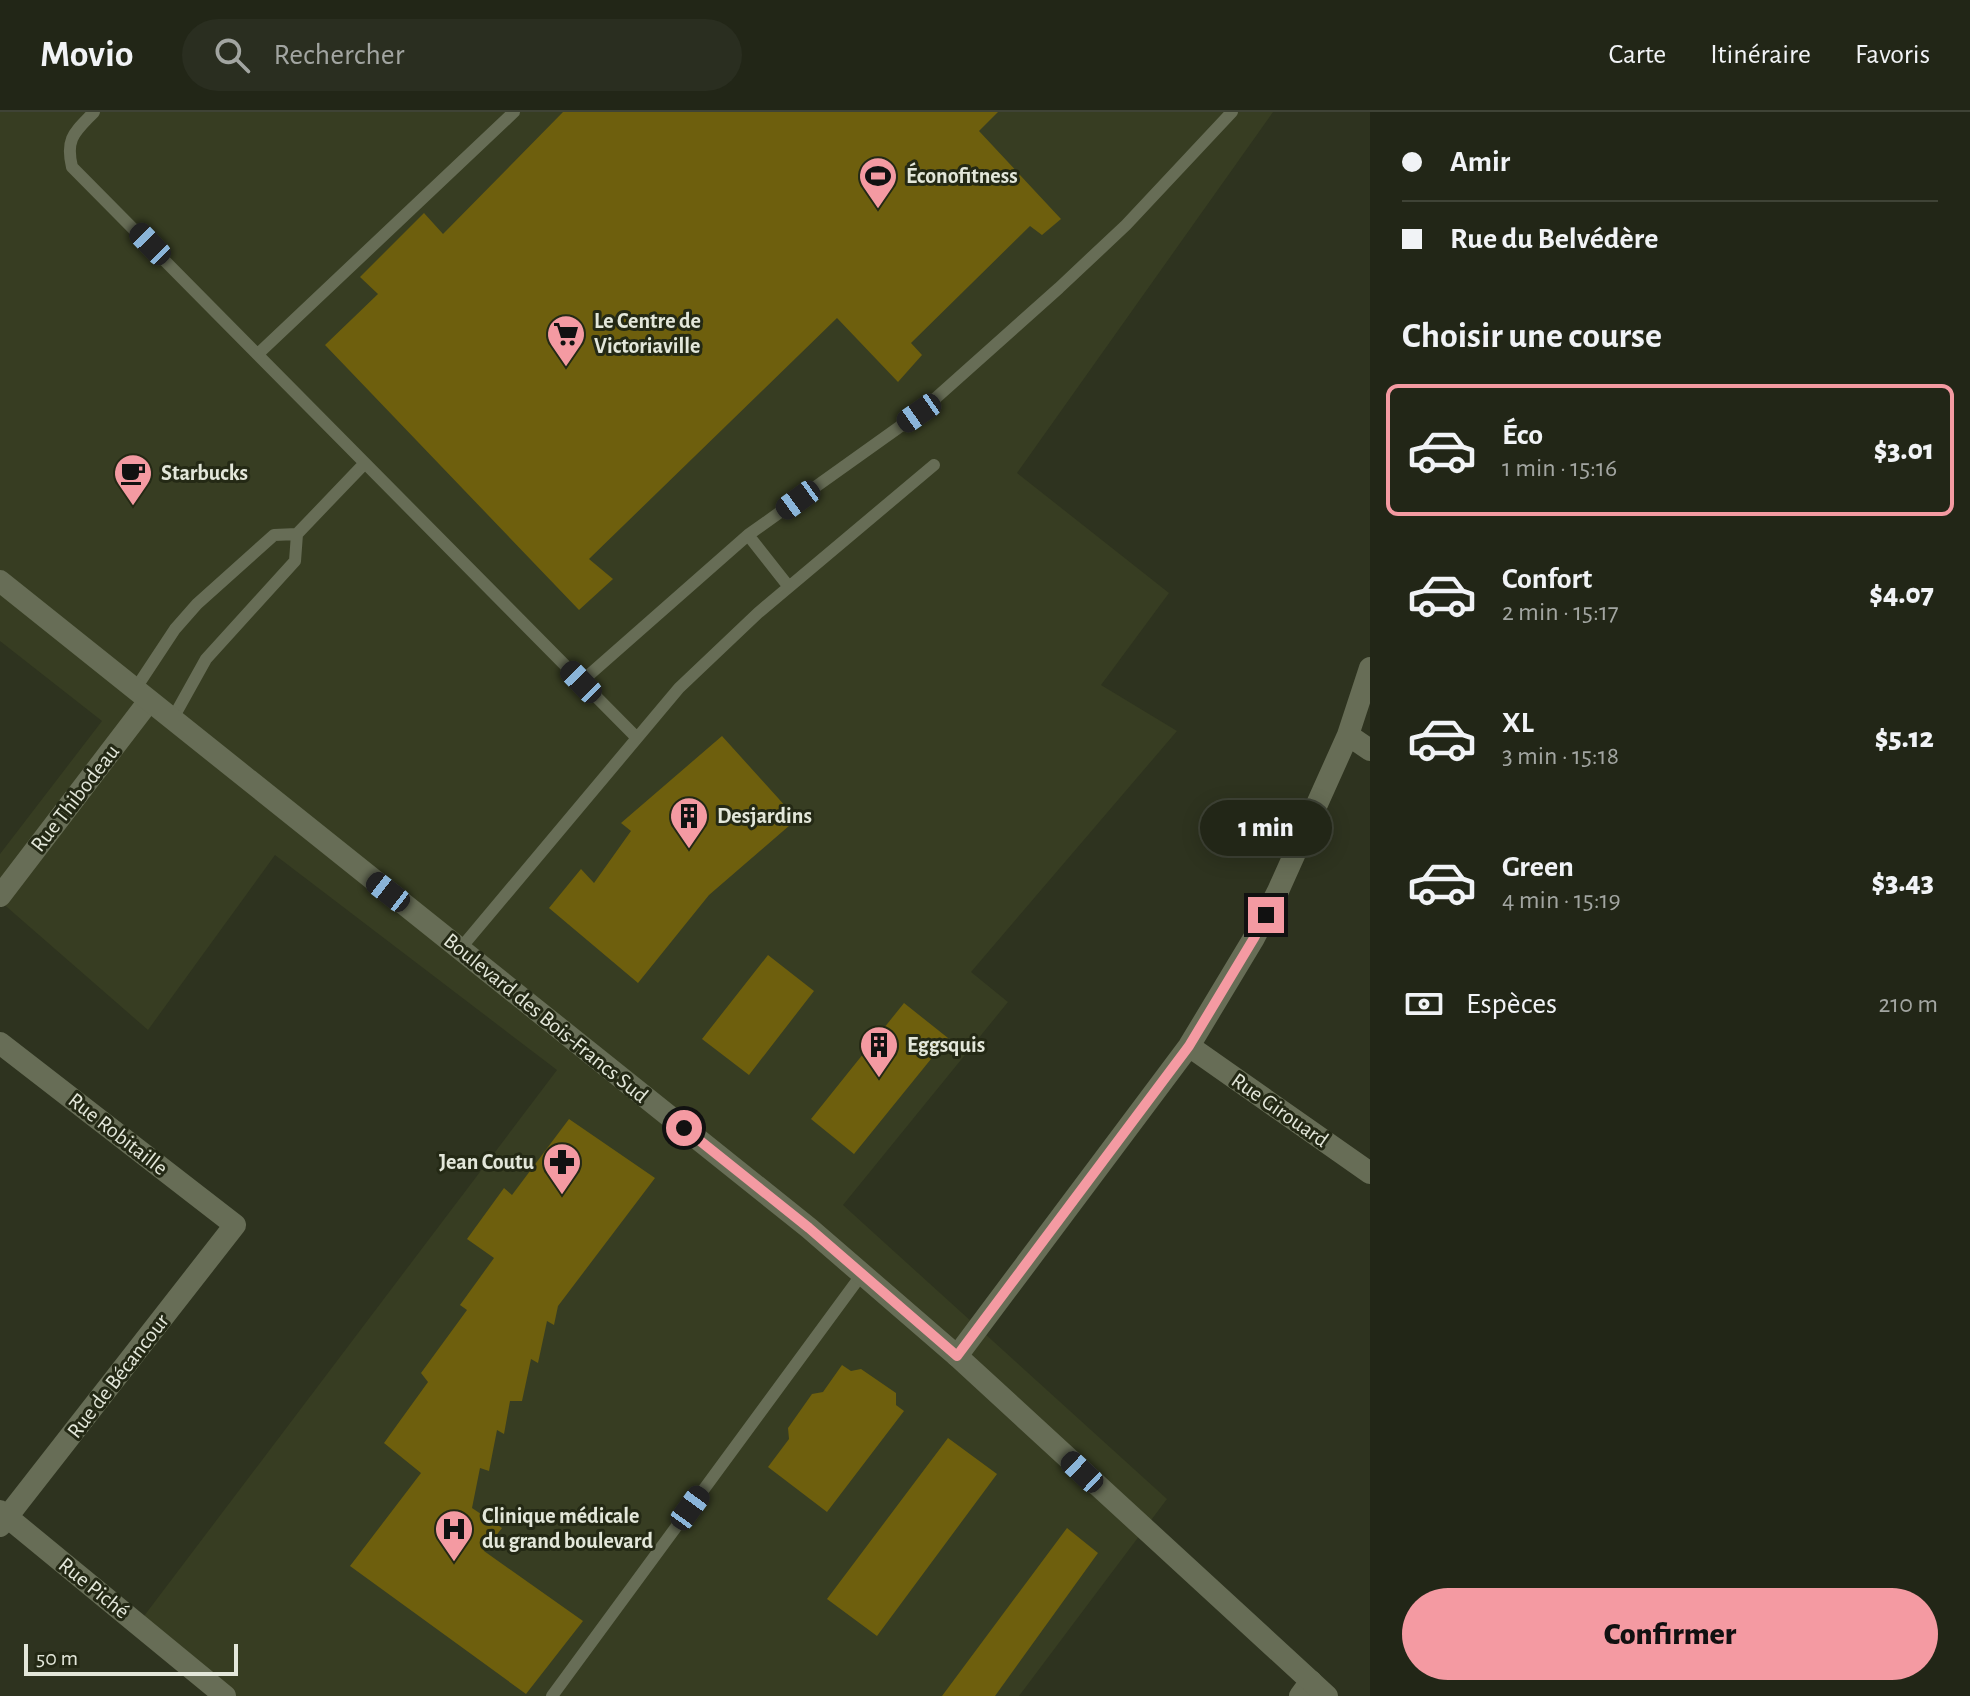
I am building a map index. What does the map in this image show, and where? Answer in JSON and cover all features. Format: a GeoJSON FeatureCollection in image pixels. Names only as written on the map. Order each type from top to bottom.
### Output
{"type":"FeatureCollection","features":[{"type":"Feature","properties":{"kind":"street","name":"Boulevard des Bois-Francs Sud"},"geometry":{"type":"LineString","coordinates":[[0,581],[809,1228],[957,1356],[1313,1691]]}},
{"type":"Feature","properties":{"kind":"street"},"geometry":{"type":"LineString","coordinates":[[957,1356],[1189,1046],[1254,938],[1348,735],[1370,668]]}},
{"type":"Feature","properties":{"kind":"street","name":"Rue Thibodeau"},"geometry":{"type":"LineString","coordinates":[[0,896],[143,695]]}},
{"type":"Feature","properties":{"kind":"street"},"geometry":{"type":"LineString","coordinates":[[1348,735],[1370,750]]}},
{"type":"Feature","properties":{"kind":"street","name":"Rue Robitaille"},"geometry":{"type":"LineString","coordinates":[[0,1043],[235,1225]]}},
{"type":"Feature","properties":{"kind":"street","name":"Rue Girouard"},"geometry":{"type":"LineString","coordinates":[[1189,1046],[1370,1173]]}},
{"type":"Feature","properties":{"kind":"street","name":"Rue de Bécancour"},"geometry":{"type":"LineString","coordinates":[[2,1518],[235,1225]]}},
{"type":"Feature","properties":{"kind":"street","name":"Rue Piché"},"geometry":{"type":"LineString","coordinates":[[2,1518],[225,1696]]}},
{"type":"Feature","properties":{"kind":"lane"},"geometry":{"type":"LineString","coordinates":[[94,112],[74,132],[68,149],[72,167],[637,738]]}},
{"type":"Feature","properties":{"kind":"lane"},"geometry":{"type":"LineString","coordinates":[[258,354],[514,112]]}},
{"type":"Feature","properties":{"kind":"lane"},"geometry":{"type":"LineString","coordinates":[[581,682],[748,535],[919,413],[1126,225],[1232,112]]}},
{"type":"Feature","properties":{"kind":"lane"},"geometry":{"type":"LineString","coordinates":[[172,720],[206,659],[295,561],[297,534],[365,463]]}},
{"type":"Feature","properties":{"kind":"lane"},"geometry":{"type":"LineString","coordinates":[[460,949],[679,688],[758,613],[934,465]]}},
{"type":"Feature","properties":{"kind":"lane"},"geometry":{"type":"LineString","coordinates":[[143,695],[175,629],[197,604],[274,535],[297,534]]}},
{"type":"Feature","properties":{"kind":"lane"},"geometry":{"type":"LineString","coordinates":[[748,535],[789,587]]}},
{"type":"Feature","properties":{"kind":"lane"},"geometry":{"type":"LineString","coordinates":[[552,1696],[862,1274]]}},
{"type":"Feature","properties":{"kind":"shaded area"},"geometry":{"type":"Polygon","coordinates":[[[0,112],[1273,112],[1017,473],[1169,593],[1101,685],[1177,731],[971,972],[1008,1002],[843,1205],[1167,1499],[1019,1696],[225,1696],[138,1624],[557,1070],[275,855],[148,1030],[0,901],[0,854],[102,721],[0,641],[0,112]]]}},
{"type":"Feature","properties":{"kind":"building","name":"Le Centre de Victoriaville"},"geometry":{"type":"Polygon","coordinates":[[[563,112],[998,112],[979,131],[1061,219],[1042,235],[1030,226],[911,343],[922,355],[898,382],[837,318],[589,559],[613,579],[579,610],[325,345],[378,294],[360,277],[424,213],[443,234],[563,112]]]}},
{"type":"Feature","properties":{"kind":"building","name":"Desjardins"},"geometry":{"type":"Polygon","coordinates":[[[722,736],[797,819],[709,895],[638,983],[549,908],[581,869],[594,883],[631,831],[621,823],[722,736]]]}},
{"type":"Feature","properties":{"kind":"building"},"geometry":{"type":"Polygon","coordinates":[[[768,955],[814,991],[749,1075],[702,1039],[768,955]]]}},
{"type":"Feature","properties":{"kind":"building","name":"Eggsquis"},"geometry":{"type":"Polygon","coordinates":[[[904,1003],[948,1038],[854,1154],[811,1119],[904,1003]]]}},
{"type":"Feature","properties":{"kind":"building"},"geometry":{"type":"Polygon","coordinates":[[[569,1119],[655,1178],[558,1306],[554,1325],[547,1321],[538,1363],[531,1359],[522,1401],[510,1401],[504,1434],[497,1430],[489,1471],[480,1468],[472,1508],[502,1528],[484,1551],[583,1621],[526,1694],[350,1566],[421,1473],[384,1443],[428,1382],[421,1373],[467,1310],[460,1305],[494,1258],[467,1239],[504,1188],[512,1195],[569,1119]]]}},
{"type":"Feature","properties":{"kind":"building"},"geometry":{"type":"Polygon","coordinates":[[[842,1365],[851,1371],[861,1369],[896,1393],[896,1405],[904,1411],[827,1512],[768,1467],[789,1439],[788,1428],[812,1394],[823,1392],[842,1365]]]}},
{"type":"Feature","properties":{"kind":"building"},"geometry":{"type":"Polygon","coordinates":[[[948,1438],[997,1474],[877,1636],[827,1599],[948,1438]]]}},
{"type":"Feature","properties":{"kind":"building"},"geometry":{"type":"Polygon","coordinates":[[[1067,1528],[1098,1553],[995,1696],[942,1696],[1067,1528]]]}},
{"type":"Feature","properties":{"kind":"place","name":"Éconofitness"},"geometry":{"type":"Point","coordinates":[878,210]}},
{"type":"Feature","properties":{"kind":"place","name":"Le Centre de Victoriaville"},"geometry":{"type":"Point","coordinates":[566,368]}},
{"type":"Feature","properties":{"kind":"place","name":"Starbucks"},"geometry":{"type":"Point","coordinates":[133,507]}},
{"type":"Feature","properties":{"kind":"place","name":"Desjardins"},"geometry":{"type":"Point","coordinates":[689,850]}},
{"type":"Feature","properties":{"kind":"place","name":"Eggsquis"},"geometry":{"type":"Point","coordinates":[879,1079]}},
{"type":"Feature","properties":{"kind":"place","name":"Jean Coutu"},"geometry":{"type":"Point","coordinates":[562,1196]}},
{"type":"Feature","properties":{"kind":"place","name":"Clinique médicale du grand boulevard"},"geometry":{"type":"Point","coordinates":[454,1563]}},
{"type":"Feature","properties":{"kind":"route"},"geometry":{"type":"LineString","coordinates":[[684,1128],[809,1228],[957,1356],[1189,1046],[1266,915]]}}]}
